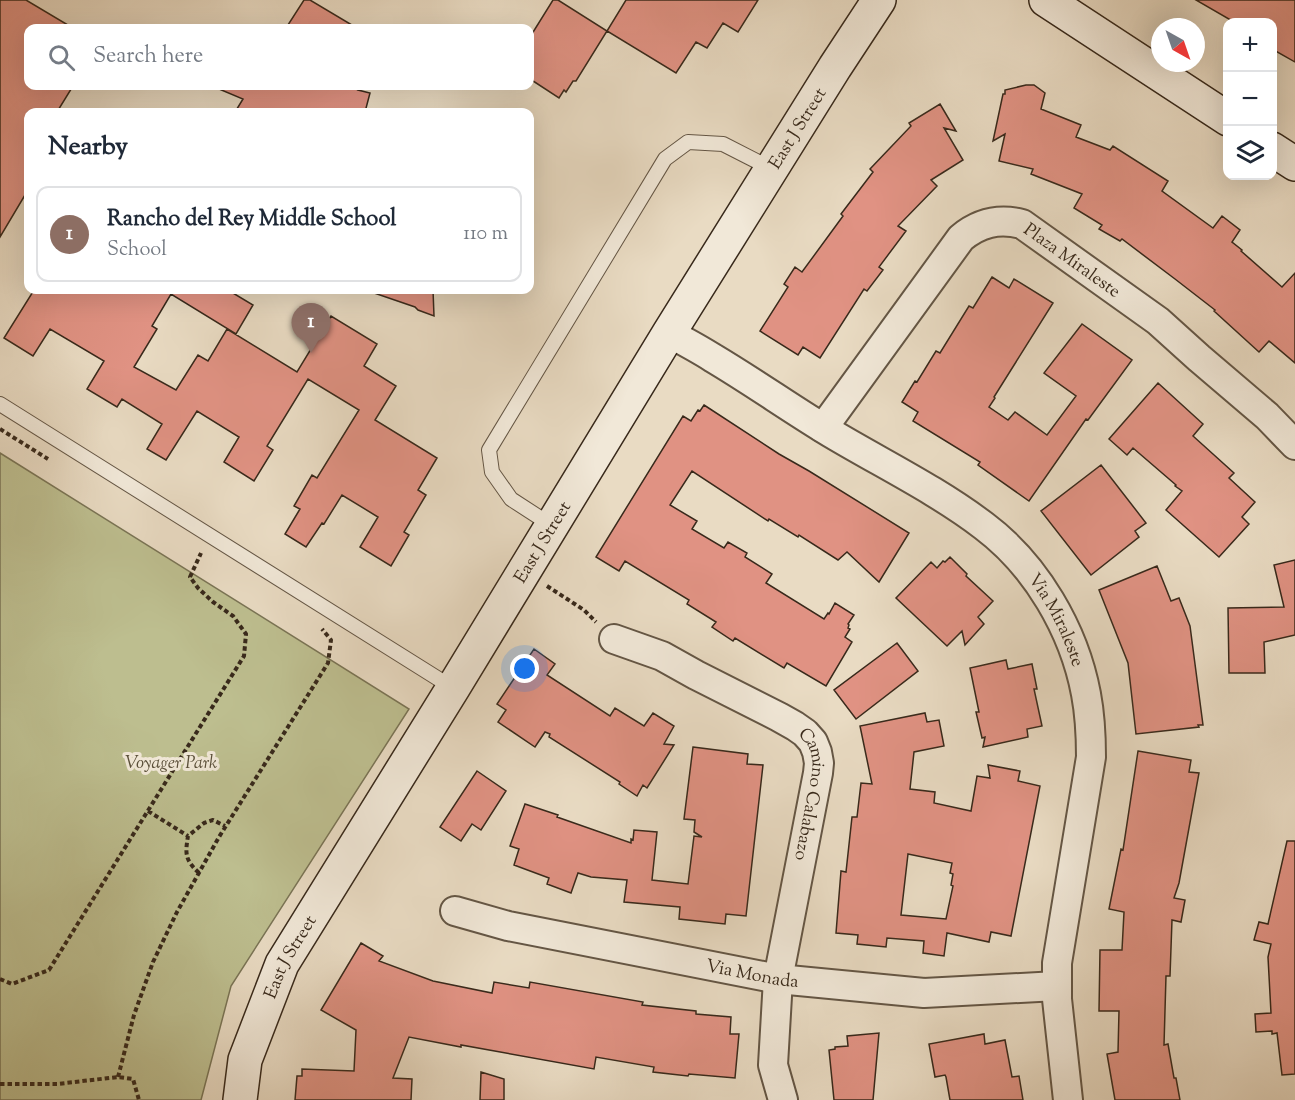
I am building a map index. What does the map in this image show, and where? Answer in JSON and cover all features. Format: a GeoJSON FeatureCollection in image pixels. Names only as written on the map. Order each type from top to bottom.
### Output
{"type":"FeatureCollection","features":[{"type":"Feature","properties":{"kind":"street","name":"East J Street"},"geometry":{"type":"LineString","coordinates":[[240,1100],[245,1060],[282,964],[669,333],[879,0]]}},
{"type":"Feature","properties":{"kind":"street"},"geometry":{"type":"LineString","coordinates":[[1046,0],[1223,116]]}},
{"type":"Feature","properties":{"kind":"street"},"geometry":{"type":"LineString","coordinates":[[1277,152],[1295,164]]}},
{"type":"Feature","properties":{"kind":"street","name":"Plaza Miraleste"},"geometry":{"type":"LineString","coordinates":[[823,428],[961,238],[980,226],[1001,221],[1022,224],[1158,321],[1267,416],[1295,445]]}},
{"type":"Feature","properties":{"kind":"street","name":"Via Miraleste"},"geometry":{"type":"LineString","coordinates":[[669,333],[712,357],[823,428],[960,508],[1011,550],[1033,575],[1052,603],[1078,662],[1091,725],[1092,757],[1057,963],[1057,999],[1068,1100]]}},
{"type":"Feature","properties":{"kind":"street","name":"Camino Calabazo"},"geometry":{"type":"LineString","coordinates":[[614,639],[662,656],[779,717],[805,733],[813,742],[817,752],[818,773],[778,979],[773,1065],[783,1100]]}},
{"type":"Feature","properties":{"kind":"street","name":"Via Monada"},"geometry":{"type":"LineString","coordinates":[[455,911],[508,926],[778,979],[924,993],[1057,986]]}},
{"type":"Feature","properties":{"kind":"lane"},"geometry":{"type":"LineString","coordinates":[[551,525],[511,499],[492,472],[489,450],[665,159],[688,142],[723,144],[771,169]]}},
{"type":"Feature","properties":{"kind":"lane"},"geometry":{"type":"LineString","coordinates":[[0,404],[453,688]]}},
{"type":"Feature","properties":{"kind":"path"},"geometry":{"type":"LineString","coordinates":[[0,429],[50,460]]}},
{"type":"Feature","properties":{"kind":"path"},"geometry":{"type":"LineString","coordinates":[[0,980],[12,984],[49,970],[244,656],[246,633],[233,616],[213,603],[190,577],[201,554]]}},
{"type":"Feature","properties":{"kind":"path"},"geometry":{"type":"LineString","coordinates":[[523,572],[584,610],[614,639]]}},
{"type":"Feature","properties":{"kind":"path"},"geometry":{"type":"LineString","coordinates":[[118,1077],[153,962],[177,912],[225,826],[328,663],[331,640],[319,626]]}},
{"type":"Feature","properties":{"kind":"path"},"geometry":{"type":"LineString","coordinates":[[148,811],[188,836]]}},
{"type":"Feature","properties":{"kind":"path"},"geometry":{"type":"LineString","coordinates":[[199,873],[190,864],[186,851],[188,836],[213,820],[225,826]]}},
{"type":"Feature","properties":{"kind":"path"},"geometry":{"type":"LineString","coordinates":[[0,1084],[57,1084],[118,1077],[134,1079],[140,1100]]}},
{"type":"Feature","properties":{"kind":"green space","name":"Voyager Park"},"geometry":{"type":"Polygon","coordinates":[[[0,453],[409,709],[231,986],[201,1100],[0,1100],[0,453]]]}},
{"type":"Feature","properties":{"kind":"building"},"geometry":{"type":"Polygon","coordinates":[[[0,0],[26,0],[66,24],[24,24],[24,90],[71,90],[59,108],[24,108],[24,197],[0,237],[0,0]]]}},
{"type":"Feature","properties":{"kind":"building"},"geometry":{"type":"Polygon","coordinates":[[[304,0],[310,0],[350,24],[289,24],[304,0]]]}},
{"type":"Feature","properties":{"kind":"building"},"geometry":{"type":"Polygon","coordinates":[[[553,0],[558,0],[607,31],[576,81],[573,81],[566,92],[564,90],[559,98],[534,82],[534,31],[553,0]]]}},
{"type":"Feature","properties":{"kind":"building"},"geometry":{"type":"Polygon","coordinates":[[[626,0],[758,0],[738,32],[723,23],[707,48],[696,42],[676,73],[607,31],[626,0]]]}},
{"type":"Feature","properties":{"kind":"building"},"geometry":{"type":"Polygon","coordinates":[[[1196,0],[1295,0],[1295,62],[1277,52],[1277,18],[1227,18],[1196,0]]]}},
{"type":"Feature","properties":{"kind":"building"},"geometry":{"type":"Polygon","coordinates":[[[1034,85],[1045,93],[1041,109],[1081,125],[1076,137],[1110,150],[1113,146],[1168,181],[1162,191],[1213,228],[1222,216],[1240,230],[1232,242],[1282,287],[1295,273],[1295,363],[1269,341],[1259,352],[1215,310],[1175,279],[1122,239],[1120,241],[1099,229],[1102,225],[1074,208],[1082,194],[1031,174],[1033,169],[999,161],[1005,134],[993,141],[1003,94],[1005,90],[1034,85]]]}},
{"type":"Feature","properties":{"kind":"building"},"geometry":{"type":"Polygon","coordinates":[[[222,90],[358,90],[370,93],[366,108],[237,108],[243,99],[222,90]]]}},
{"type":"Feature","properties":{"kind":"building"},"geometry":{"type":"Polygon","coordinates":[[[940,104],[956,131],[944,128],[963,160],[931,180],[937,186],[898,226],[906,231],[879,267],[883,270],[867,291],[864,289],[820,358],[803,347],[798,355],[760,331],[788,287],[784,284],[795,267],[802,272],[873,172],[870,169],[911,126],[909,123],[940,104]]]}},
{"type":"Feature","properties":{"kind":"building"},"geometry":{"type":"Polygon","coordinates":[[[992,277],[1009,288],[1014,279],[1053,303],[989,407],[1008,420],[1015,412],[1047,435],[1076,396],[1044,373],[1082,324],[1132,360],[1088,420],[1086,419],[1029,501],[978,465],[980,462],[913,421],[918,412],[902,402],[936,351],[940,353],[969,306],[973,308],[992,277]]]}},
{"type":"Feature","properties":{"kind":"building"},"geometry":{"type":"Polygon","coordinates":[[[32,294],[171,294],[152,326],[157,329],[134,367],[176,390],[198,355],[208,361],[227,329],[297,372],[331,316],[377,344],[364,366],[396,386],[375,420],[437,458],[418,490],[426,495],[404,532],[409,535],[391,566],[360,547],[378,517],[342,495],[306,547],[285,534],[300,509],[294,506],[312,475],[317,478],[359,410],[308,379],[267,446],[273,450],[254,481],[224,462],[239,437],[197,411],[166,460],[147,449],[162,424],[122,399],[117,407],[87,389],[104,361],[50,329],[33,356],[4,338],[32,294]]]}},
{"type":"Feature","properties":{"kind":"building"},"geometry":{"type":"Polygon","coordinates":[[[171,294],[235,294],[253,305],[236,334],[171,294]]]}},
{"type":"Feature","properties":{"kind":"building"},"geometry":{"type":"Polygon","coordinates":[[[377,294],[433,294],[434,316],[377,294]]]}},
{"type":"Feature","properties":{"kind":"building"},"geometry":{"type":"Polygon","coordinates":[[[1158,383],[1203,424],[1193,436],[1234,473],[1229,478],[1255,502],[1242,517],[1249,524],[1219,557],[1166,510],[1182,491],[1133,448],[1127,455],[1109,439],[1158,383]]]}},
{"type":"Feature","properties":{"kind":"building"},"geometry":{"type":"Polygon","coordinates":[[[704,405],[779,454],[909,533],[879,582],[847,552],[838,560],[799,535],[798,537],[769,519],[768,521],[692,471],[670,505],[697,521],[692,529],[724,548],[728,542],[747,553],[745,557],[772,574],[766,583],[824,619],[835,603],[854,615],[848,624],[850,629],[845,637],[852,642],[826,686],[787,663],[784,668],[735,638],[733,641],[712,627],[716,622],[687,604],[689,600],[625,561],[619,571],[596,557],[683,416],[691,421],[704,405]]]}},
{"type":"Feature","properties":{"kind":"building"},"geometry":{"type":"Polygon","coordinates":[[[1101,465],[1146,523],[1135,531],[1139,537],[1091,575],[1041,511],[1101,465]]]}},
{"type":"Feature","properties":{"kind":"building"},"geometry":{"type":"Polygon","coordinates":[[[950,557],[967,574],[966,576],[993,601],[978,617],[984,624],[965,645],[962,631],[947,646],[896,598],[931,562],[937,568],[950,557]]]}},
{"type":"Feature","properties":{"kind":"building"},"geometry":{"type":"Polygon","coordinates":[[[1295,560],[1295,635],[1264,642],[1265,673],[1229,673],[1228,608],[1284,607],[1274,565],[1295,560]]]}},
{"type":"Feature","properties":{"kind":"building"},"geometry":{"type":"Polygon","coordinates":[[[1157,566],[1171,601],[1179,598],[1190,626],[1203,725],[1136,734],[1128,663],[1099,590],[1157,566]]]}},
{"type":"Feature","properties":{"kind":"building"},"geometry":{"type":"Polygon","coordinates":[[[897,643],[918,671],[856,719],[834,690],[897,643]]]}},
{"type":"Feature","properties":{"kind":"building"},"geometry":{"type":"Polygon","coordinates":[[[534,649],[555,664],[547,675],[610,716],[615,708],[644,726],[653,713],[674,726],[664,744],[674,745],[647,788],[643,785],[637,796],[619,784],[620,782],[549,737],[550,734],[545,732],[535,747],[498,722],[506,710],[497,704],[534,649]]]}},
{"type":"Feature","properties":{"kind":"building"},"geometry":{"type":"Polygon","coordinates":[[[1006,660],[1008,669],[1032,664],[1037,689],[1034,689],[1042,726],[1027,729],[1028,737],[983,747],[985,737],[982,738],[976,712],[979,712],[970,668],[1006,660]]]}},
{"type":"Feature","properties":{"kind":"building"},"geometry":{"type":"Polygon","coordinates":[[[925,713],[927,722],[939,720],[944,746],[914,752],[910,789],[935,792],[934,803],[971,811],[977,776],[990,778],[988,765],[1020,771],[1018,781],[1040,786],[1011,936],[991,932],[989,942],[947,933],[944,956],[923,953],[924,941],[887,938],[886,947],[857,944],[858,935],[836,933],[841,871],[846,872],[852,817],[857,817],[861,783],[872,784],[860,726],[925,713]],[[908,854],[901,915],[946,919],[953,886],[951,885],[953,874],[950,873],[952,863],[908,854]]]}},
{"type":"Feature","properties":{"kind":"building"},"geometry":{"type":"Polygon","coordinates":[[[693,747],[748,754],[747,764],[763,765],[746,916],[726,914],[725,924],[679,919],[680,907],[624,902],[627,880],[591,877],[578,873],[571,893],[547,884],[549,878],[514,865],[519,849],[510,846],[525,804],[631,843],[634,830],[657,832],[652,880],[688,884],[694,836],[702,837],[694,832],[695,820],[684,819],[693,747]]]}},
{"type":"Feature","properties":{"kind":"building"},"geometry":{"type":"Polygon","coordinates":[[[1138,751],[1191,760],[1189,772],[1199,773],[1179,883],[1174,898],[1185,900],[1181,922],[1172,920],[1170,976],[1166,976],[1164,1045],[1168,1044],[1180,1100],[1115,1100],[1107,1054],[1118,1052],[1119,1011],[1099,1011],[1100,950],[1122,950],[1124,912],[1109,909],[1121,849],[1123,850],[1138,751]]]}},
{"type":"Feature","properties":{"kind":"building"},"geometry":{"type":"Polygon","coordinates":[[[477,771],[506,791],[481,830],[472,824],[461,841],[440,827],[477,771]]]}},
{"type":"Feature","properties":{"kind":"building"},"geometry":{"type":"Polygon","coordinates":[[[1287,841],[1295,841],[1295,1074],[1282,1075],[1277,1033],[1256,1032],[1255,1014],[1271,1013],[1268,957],[1271,944],[1254,940],[1259,922],[1268,924],[1287,841]]]}},
{"type":"Feature","properties":{"kind":"building"},"geometry":{"type":"Polygon","coordinates":[[[361,943],[383,956],[379,961],[433,981],[492,993],[494,982],[529,988],[530,982],[643,1002],[642,1005],[731,1017],[730,1034],[739,1034],[735,1078],[653,1072],[654,1067],[596,1057],[594,1069],[409,1037],[393,1078],[412,1079],[411,1100],[295,1100],[297,1076],[302,1076],[302,1069],[354,1071],[356,1030],[321,1010],[361,943]]]}},
{"type":"Feature","properties":{"kind":"building"},"geometry":{"type":"Polygon","coordinates":[[[879,1033],[873,1100],[834,1100],[829,1050],[848,1046],[847,1036],[879,1033]]]}},
{"type":"Feature","properties":{"kind":"building"},"geometry":{"type":"Polygon","coordinates":[[[984,1034],[985,1044],[1005,1040],[1012,1077],[1019,1076],[1023,1100],[950,1100],[945,1075],[935,1077],[929,1044],[984,1034]]]}},
{"type":"Feature","properties":{"kind":"building"},"geometry":{"type":"Polygon","coordinates":[[[481,1072],[504,1079],[504,1100],[480,1100],[481,1072]]]}},
{"type":"Feature","properties":{"kind":"place","name":"Rancho del Rey Middle School"},"geometry":{"type":"Point","coordinates":[311,353]}}]}
